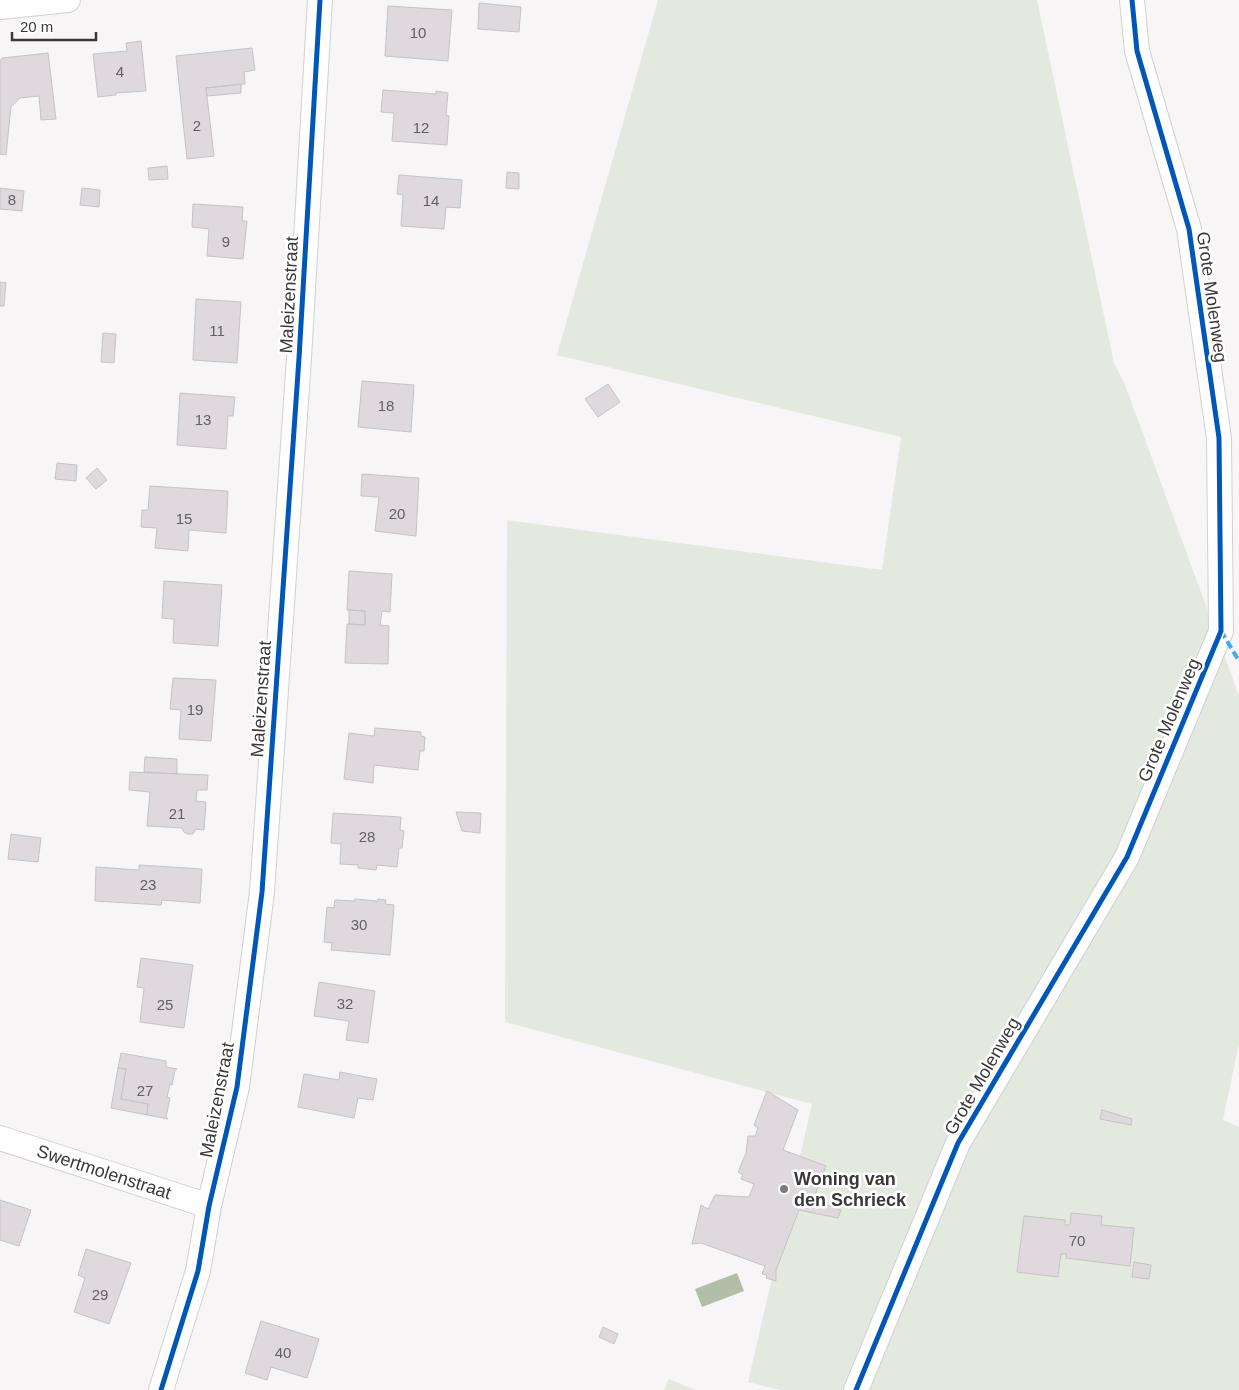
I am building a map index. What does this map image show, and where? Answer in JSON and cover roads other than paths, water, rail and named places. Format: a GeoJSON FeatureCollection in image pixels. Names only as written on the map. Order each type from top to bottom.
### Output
{"type":"FeatureCollection","features":[{"type":"Feature","properties":{"kind":"street"},"geometry":{"type":"LineString","coordinates":[[0,7],[68,0]]}},
{"type":"Feature","properties":{"kind":"street","name":"Maleizenstraat"},"geometry":{"type":"LineString","coordinates":[[161,1390],[198,1271],[209,1206],[237,1087],[262,892],[300,358],[320,0]]}},
{"type":"Feature","properties":{"kind":"street","name":"Grote Molenweg"},"geometry":{"type":"LineString","coordinates":[[856,1390],[958,1143],[1127,857],[1221,631],[1219,438],[1189,229],[1137,51],[1132,0]]}},
{"type":"Feature","properties":{"kind":"street","name":"Swertmolenstraat"},"geometry":{"type":"LineString","coordinates":[[0,1138],[209,1206]]}},
{"type":"Feature","properties":{"kind":"place","name":"Woning van den Schrieck"},"geometry":{"type":"Point","coordinates":[784,1189]}}]}
